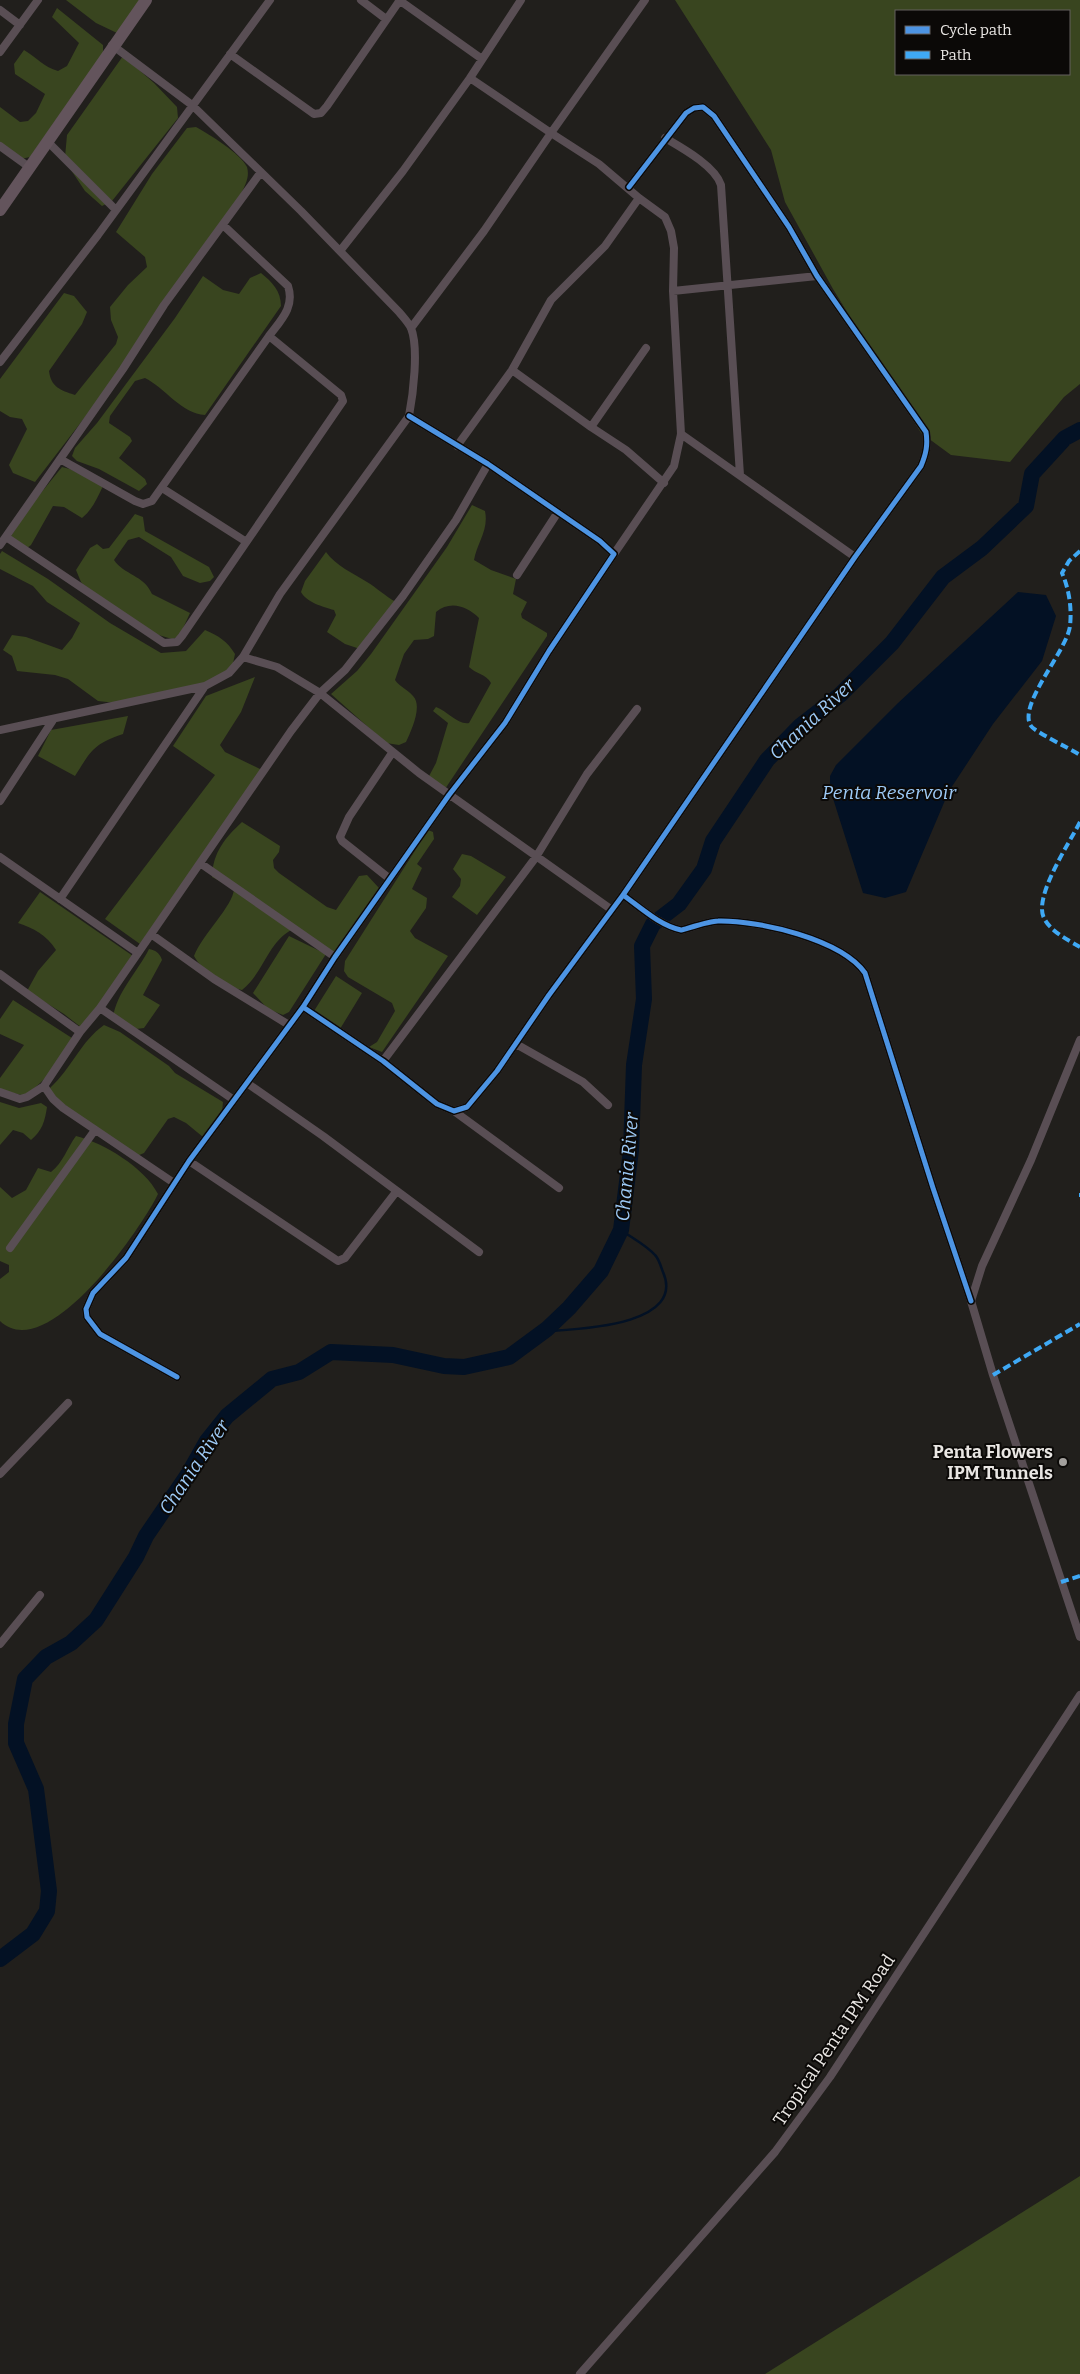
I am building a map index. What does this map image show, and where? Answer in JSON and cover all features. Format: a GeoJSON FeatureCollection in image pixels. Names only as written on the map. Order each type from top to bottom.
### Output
{"type":"FeatureCollection","features":[{"type":"Feature","properties":{"kind":"highway"},"geometry":{"type":"LineString","coordinates":[[0,210],[112,45],[146,0]]}},
{"type":"Feature","properties":{"kind":"street"},"geometry":{"type":"LineString","coordinates":[[0,52],[38,0]]}},
{"type":"Feature","properties":{"kind":"street"},"geometry":{"type":"LineString","coordinates":[[0,362],[116,210],[270,0]]}},
{"type":"Feature","properties":{"kind":"street"},"geometry":{"type":"LineString","coordinates":[[361,0],[386,19]]}},
{"type":"Feature","properties":{"kind":"street"},"geometry":{"type":"LineString","coordinates":[[230,54],[314,114],[318,114],[327,106],[400,0],[482,58]]}},
{"type":"Feature","properties":{"kind":"street"},"geometry":{"type":"LineString","coordinates":[[340,251],[403,171],[470,78],[521,0]]}},
{"type":"Feature","properties":{"kind":"street"},"geometry":{"type":"LineString","coordinates":[[411,328],[490,223],[645,0]]}},
{"type":"Feature","properties":{"kind":"street"},"geometry":{"type":"LineString","coordinates":[[0,10],[20,25]]}},
{"type":"Feature","properties":{"kind":"street"},"geometry":{"type":"LineString","coordinates":[[0,730],[205,686],[229,673],[243,657],[280,594],[409,416],[413,396],[414,353],[411,328],[399,312],[192,105],[112,45]]}},
{"type":"Feature","properties":{"kind":"street"},"geometry":{"type":"LineString","coordinates":[[177,1377],[100,1334],[90,1324],[86,1309],[93,1293],[126,1258],[140,1239],[189,1161],[303,1007],[335,957],[449,795],[504,723],[549,651],[674,466],[681,434],[673,291],[674,248],[668,222],[661,213],[639,198],[629,187],[470,78]]}},
{"type":"Feature","properties":{"kind":"street"},"geometry":{"type":"LineString","coordinates":[[454,1111],[467,1107],[516,1044],[554,988],[623,895],[854,557],[921,466],[926,454],[926,432],[817,276],[789,227],[714,116],[703,107],[694,108],[686,113],[629,187]]}},
{"type":"Feature","properties":{"kind":"street"},"geometry":{"type":"LineString","coordinates":[[665,138],[690,154],[719,179],[724,217],[740,475]]}},
{"type":"Feature","properties":{"kind":"street"},"geometry":{"type":"LineString","coordinates":[[47,142],[116,210]]}},
{"type":"Feature","properties":{"kind":"street"},"geometry":{"type":"LineString","coordinates":[[0,146],[30,167]]}},
{"type":"Feature","properties":{"kind":"street"},"geometry":{"type":"LineString","coordinates":[[0,545],[164,305],[261,172]]}},
{"type":"Feature","properties":{"kind":"street"},"geometry":{"type":"LineString","coordinates":[[457,446],[512,370],[551,300],[604,246],[639,198]]}},
{"type":"Feature","properties":{"kind":"street"},"geometry":{"type":"LineString","coordinates":[[60,458],[100,483],[143,504],[152,501],[288,310],[291,300],[288,286],[223,225]]}},
{"type":"Feature","properties":{"kind":"street"},"geometry":{"type":"LineString","coordinates":[[673,291],[817,276]]}},
{"type":"Feature","properties":{"kind":"street"},"geometry":{"type":"LineString","coordinates":[[6,536],[121,616],[164,643],[171,644],[182,636],[245,541],[343,401],[341,395],[269,336]]}},
{"type":"Feature","properties":{"kind":"street"},"geometry":{"type":"LineString","coordinates":[[591,426],[646,348]]}},
{"type":"Feature","properties":{"kind":"street"},"geometry":{"type":"LineString","coordinates":[[512,370],[626,450],[664,483]]}},
{"type":"Feature","properties":{"kind":"street"},"geometry":{"type":"LineString","coordinates":[[409,416],[488,464],[600,541],[614,554]]}},
{"type":"Feature","properties":{"kind":"street"},"geometry":{"type":"LineString","coordinates":[[681,434],[854,557]]}},
{"type":"Feature","properties":{"kind":"street"},"geometry":{"type":"LineString","coordinates":[[0,1092],[20,1099],[27,1097],[44,1086],[291,731],[320,693],[344,670],[403,596],[456,520],[488,464]]}},
{"type":"Feature","properties":{"kind":"street"},"geometry":{"type":"LineString","coordinates":[[162,488],[245,541]]}},
{"type":"Feature","properties":{"kind":"street"},"geometry":{"type":"LineString","coordinates":[[517,575],[558,512]]}},
{"type":"Feature","properties":{"kind":"street"},"geometry":{"type":"LineString","coordinates":[[243,657],[277,667],[320,693],[392,753],[612,910]]}},
{"type":"Feature","properties":{"kind":"street"},"geometry":{"type":"LineString","coordinates":[[60,899],[205,686]]}},
{"type":"Feature","properties":{"kind":"street"},"geometry":{"type":"LineString","coordinates":[[382,1061],[536,857],[587,774],[637,709]]}},
{"type":"Feature","properties":{"kind":"street"},"geometry":{"type":"LineString","coordinates":[[0,801],[53,720]]}},
{"type":"Feature","properties":{"kind":"street"},"geometry":{"type":"LineString","coordinates":[[390,879],[349,847],[340,837],[350,817],[392,753]]}},
{"type":"Feature","properties":{"kind":"street"},"geometry":{"type":"LineString","coordinates":[[0,857],[138,952]]}},
{"type":"Feature","properties":{"kind":"street"},"geometry":{"type":"LineString","coordinates":[[200,863],[335,957]]}},
{"type":"Feature","properties":{"kind":"street"},"geometry":{"type":"LineString","coordinates":[[623,895],[655,918],[680,930],[685,930],[701,923],[715,921],[767,925],[814,940],[840,952],[860,966],[865,973],[993,1375],[1080,1636]]}},
{"type":"Feature","properties":{"kind":"street"},"geometry":{"type":"LineString","coordinates":[[151,934],[214,979],[289,1025]]}},
{"type":"Feature","properties":{"kind":"street"},"geometry":{"type":"LineString","coordinates":[[0,974],[80,1032]]}},
{"type":"Feature","properties":{"kind":"street"},"geometry":{"type":"LineString","coordinates":[[303,1007],[382,1061],[437,1104],[454,1111],[559,1188]]}},
{"type":"Feature","properties":{"kind":"street"},"geometry":{"type":"LineString","coordinates":[[100,1008],[234,1100]]}},
{"type":"Feature","properties":{"kind":"street"},"geometry":{"type":"LineString","coordinates":[[971,1301],[977,1277],[1031,1160],[1080,1040]]}},
{"type":"Feature","properties":{"kind":"street"},"geometry":{"type":"LineString","coordinates":[[516,1044],[583,1082],[608,1105]]}},
{"type":"Feature","properties":{"kind":"street"},"geometry":{"type":"LineString","coordinates":[[247,1083],[323,1136],[479,1252]]}},
{"type":"Feature","properties":{"kind":"street"},"geometry":{"type":"LineString","coordinates":[[44,1086],[53,1099],[63,1108],[174,1183]]}},
{"type":"Feature","properties":{"kind":"street"},"geometry":{"type":"LineString","coordinates":[[10,1248],[95,1130]]}},
{"type":"Feature","properties":{"kind":"street"},"geometry":{"type":"LineString","coordinates":[[189,1161],[338,1261],[345,1258],[396,1192]]}},
{"type":"Feature","properties":{"kind":"street"},"geometry":{"type":"LineString","coordinates":[[0,1474],[68,1403]]}},
{"type":"Feature","properties":{"kind":"street"},"geometry":{"type":"LineString","coordinates":[[0,1644],[40,1596]]}},
{"type":"Feature","properties":{"kind":"street","name":"Tropical Penta IPM Road"},"geometry":{"type":"LineString","coordinates":[[580,2374],[775,2152],[830,2077],[1079,1696]]}},
{"type":"Feature","properties":{"kind":"green space"},"geometry":{"type":"Polygon","coordinates":[[[66,0],[144,0],[117,33],[96,23],[66,0]]]}},
{"type":"Feature","properties":{"kind":"green space"},"geometry":{"type":"Polygon","coordinates":[[[675,0],[1080,0],[1080,384],[1064,397],[1010,462],[951,455],[921,433],[833,289],[785,202],[771,150],[675,0]]]}},
{"type":"Feature","properties":{"kind":"green space"},"geometry":{"type":"Polygon","coordinates":[[[57,8],[103,45],[103,53],[30,157],[21,159],[0,143],[0,107],[20,122],[28,121],[36,113],[45,94],[15,74],[14,64],[24,50],[45,65],[58,71],[67,66],[79,43],[52,17],[57,8]]]}},
{"type":"Feature","properties":{"kind":"green space"},"geometry":{"type":"Polygon","coordinates":[[[123,56],[154,83],[177,107],[178,118],[112,201],[102,206],[85,191],[67,164],[65,157],[67,135],[123,56]]]}},
{"type":"Feature","properties":{"kind":"green space"},"geometry":{"type":"Polygon","coordinates":[[[196,127],[209,134],[244,162],[248,174],[241,194],[135,352],[35,482],[13,473],[9,465],[27,429],[22,419],[10,417],[0,411],[0,379],[64,293],[74,296],[87,312],[82,324],[49,371],[52,381],[57,387],[75,395],[116,344],[118,337],[111,320],[110,307],[128,285],[147,267],[145,257],[116,232],[152,174],[187,128],[196,127]]]}},
{"type":"Feature","properties":{"kind":"green space"},"geometry":{"type":"Polygon","coordinates":[[[261,273],[275,287],[281,301],[281,306],[205,415],[189,410],[145,378],[135,381],[110,416],[109,423],[130,437],[132,441],[119,458],[145,479],[147,484],[139,491],[99,469],[77,461],[72,456],[75,448],[97,423],[175,318],[203,276],[223,290],[239,294],[250,278],[261,273]]]}},
{"type":"Feature","properties":{"kind":"green space"},"geometry":{"type":"Polygon","coordinates":[[[62,467],[70,469],[103,486],[97,499],[82,518],[64,507],[53,506],[31,545],[23,551],[9,539],[32,504],[62,467]]]}},
{"type":"Feature","properties":{"kind":"green space"},"geometry":{"type":"Polygon","coordinates":[[[472,505],[485,511],[486,518],[474,560],[491,570],[516,579],[513,594],[527,602],[521,614],[522,618],[547,633],[547,636],[445,789],[428,778],[436,763],[448,723],[433,711],[436,707],[461,722],[469,723],[491,683],[469,667],[479,618],[469,610],[458,606],[453,605],[441,608],[436,612],[434,636],[428,639],[414,640],[404,654],[395,680],[413,696],[417,706],[415,719],[406,742],[399,745],[386,743],[331,694],[357,671],[371,654],[447,547],[472,505]]]}},
{"type":"Feature","properties":{"kind":"green space"},"geometry":{"type":"Polygon","coordinates":[[[135,514],[143,517],[145,531],[209,567],[214,577],[210,581],[200,583],[183,576],[171,557],[139,537],[128,540],[114,560],[123,569],[144,583],[152,594],[190,613],[179,637],[172,639],[152,633],[87,590],[76,570],[90,548],[97,544],[103,549],[109,548],[135,514]]]}},
{"type":"Feature","properties":{"kind":"green space"},"geometry":{"type":"Polygon","coordinates":[[[2,551],[48,579],[110,623],[161,653],[186,651],[205,630],[214,634],[226,642],[235,654],[232,668],[219,678],[186,690],[116,703],[98,701],[68,679],[55,675],[17,671],[12,656],[3,650],[12,635],[26,637],[62,650],[72,638],[80,623],[47,602],[33,586],[0,569],[0,554],[2,551]]]}},
{"type":"Feature","properties":{"kind":"green space"},"geometry":{"type":"Polygon","coordinates":[[[326,552],[340,565],[396,602],[360,649],[345,644],[327,632],[336,615],[334,610],[320,606],[303,596],[301,592],[305,581],[326,552]]]}},
{"type":"Feature","properties":{"kind":"green space"},"geometry":{"type":"Polygon","coordinates":[[[255,677],[241,712],[220,745],[225,752],[262,770],[140,944],[105,919],[215,775],[173,746],[206,696],[255,677]]]}},
{"type":"Feature","properties":{"kind":"green space"},"geometry":{"type":"Polygon","coordinates":[[[128,716],[123,734],[105,741],[94,749],[75,776],[38,756],[51,730],[128,716]]]}},
{"type":"Feature","properties":{"kind":"green space"},"geometry":{"type":"Polygon","coordinates":[[[242,822],[280,846],[279,852],[273,860],[274,868],[279,873],[327,907],[336,910],[359,876],[367,875],[379,888],[338,951],[327,952],[291,930],[276,943],[255,976],[242,990],[229,986],[215,978],[194,956],[232,896],[234,889],[212,877],[213,868],[221,846],[242,822]]]}},
{"type":"Feature","properties":{"kind":"green space"},"geometry":{"type":"Polygon","coordinates":[[[428,830],[433,832],[434,839],[417,864],[422,868],[412,889],[427,898],[426,908],[410,931],[415,938],[448,956],[382,1052],[369,1047],[377,1042],[395,1011],[392,1003],[348,977],[344,971],[345,961],[428,830]]]}},
{"type":"Feature","properties":{"kind":"green space"},"geometry":{"type":"Polygon","coordinates":[[[462,854],[471,856],[506,877],[477,915],[452,897],[460,886],[461,879],[453,869],[462,854]]]}},
{"type":"Feature","properties":{"kind":"green space"},"geometry":{"type":"Polygon","coordinates":[[[40,892],[133,956],[82,1028],[64,1014],[27,991],[38,971],[56,950],[39,933],[18,923],[40,892]]]}},
{"type":"Feature","properties":{"kind":"green space"},"geometry":{"type":"Polygon","coordinates":[[[289,936],[326,954],[289,1012],[283,1015],[268,1009],[253,993],[289,936]]]}},
{"type":"Feature","properties":{"kind":"green space"},"geometry":{"type":"Polygon","coordinates":[[[149,949],[157,952],[162,960],[143,995],[160,1005],[144,1028],[136,1029],[113,1018],[118,1000],[149,949]]]}},
{"type":"Feature","properties":{"kind":"green space"},"geometry":{"type":"Polygon","coordinates":[[[336,976],[362,993],[340,1029],[314,1011],[336,976]]]}},
{"type":"Feature","properties":{"kind":"green space"},"geometry":{"type":"Polygon","coordinates":[[[13,1000],[75,1040],[53,1071],[26,1096],[0,1090],[0,1078],[24,1045],[0,1034],[0,1019],[13,1000]]]}},
{"type":"Feature","properties":{"kind":"green space"},"geometry":{"type":"Polygon","coordinates":[[[104,1025],[120,1032],[169,1066],[175,1073],[223,1102],[222,1112],[203,1137],[186,1123],[174,1117],[168,1119],[144,1153],[137,1156],[90,1126],[51,1094],[50,1088],[82,1047],[104,1025]]]}},
{"type":"Feature","properties":{"kind":"green space"},"geometry":{"type":"Polygon","coordinates":[[[0,1102],[19,1108],[41,1103],[47,1107],[42,1125],[38,1133],[31,1140],[23,1133],[13,1130],[0,1145],[0,1102]]]}},
{"type":"Feature","properties":{"kind":"green space"},"geometry":{"type":"Polygon","coordinates":[[[76,1136],[99,1144],[123,1158],[144,1175],[158,1194],[133,1235],[90,1288],[66,1310],[42,1325],[20,1330],[0,1321],[0,1279],[9,1272],[9,1265],[0,1261],[0,1187],[12,1198],[26,1190],[38,1168],[51,1172],[55,1168],[76,1136]]]}},
{"type":"Feature","properties":{"kind":"green space"},"geometry":{"type":"Polygon","coordinates":[[[1080,2176],[1080,2374],[765,2374],[1080,2176]]]}},
{"type":"Feature","properties":{"kind":"water","name":"Penta Reservoir"},"geometry":{"type":"Polygon","coordinates":[[[1018,592],[1046,595],[1056,616],[1042,661],[993,724],[949,791],[906,892],[885,898],[863,893],[830,789],[830,776],[836,765],[898,703],[1018,592]]]}},
{"type":"Feature","properties":{"kind":"waterway","name":"Chania River"},"geometry":{"type":"LineString","coordinates":[[0,1959],[33,1934],[47,1911],[49,1891],[36,1789],[16,1743],[16,1724],[25,1679],[46,1657],[71,1643],[96,1620],[136,1557],[146,1536],[189,1473],[207,1441],[227,1416],[272,1379],[299,1372],[331,1352],[393,1355],[444,1366],[464,1367],[509,1357],[547,1329],[569,1308],[601,1271],[621,1230],[631,1150],[634,1065],[644,999],[642,946],[653,924],[679,904],[704,869],[713,841],[767,760],[800,726],[840,695],[892,643],[943,577],[982,548],[1026,506],[1032,474],[1065,438],[1080,430]]}},
{"type":"Feature","properties":{"kind":"waterway"},"geometry":{"type":"LineString","coordinates":[[550,1331],[627,1321],[646,1313],[659,1303],[666,1290],[663,1272],[658,1259],[647,1248],[621,1230]]}},
{"type":"Feature","properties":{"kind":"marked path"},"geometry":{"type":"LineString","coordinates":[[1080,551],[1069,561],[1062,573],[1070,606],[1071,619],[1067,637],[1036,692],[1029,717],[1031,726],[1034,729],[1080,755]]}},
{"type":"Feature","properties":{"kind":"marked path"},"geometry":{"type":"LineString","coordinates":[[1080,822],[1054,870],[1048,884],[1042,909],[1044,918],[1050,927],[1080,947]]}},
{"type":"Feature","properties":{"kind":"marked path"},"geometry":{"type":"LineString","coordinates":[[993,1375],[1080,1324]]}},
{"type":"Feature","properties":{"kind":"marked path"},"geometry":{"type":"LineString","coordinates":[[1061,1582],[1080,1576]]}},
{"type":"Feature","properties":{"kind":"cycle path"},"geometry":{"type":"LineString","coordinates":[[623,895],[855,557],[921,466],[927,441],[926,432],[817,276],[789,227],[714,116],[703,107],[694,108],[686,113],[629,187]]}},
{"type":"Feature","properties":{"kind":"cycle path"},"geometry":{"type":"LineString","coordinates":[[177,1377],[100,1334],[87,1317],[86,1309],[93,1293],[126,1258],[189,1161],[303,1007],[335,957],[449,795],[505,723],[549,651],[614,554],[600,541],[488,464],[409,416]]}},
{"type":"Feature","properties":{"kind":"cycle path"},"geometry":{"type":"LineString","coordinates":[[303,1007],[383,1061],[437,1104],[454,1111],[467,1107],[497,1071],[549,995],[623,895],[665,925],[681,930],[714,921],[735,922],[776,928],[818,941],[838,950],[865,973],[971,1301]]}},
{"type":"Feature","properties":{"kind":"place","name":"Penta Flowers IPM Tunnels"},"geometry":{"type":"Point","coordinates":[1063,1462]}}]}
